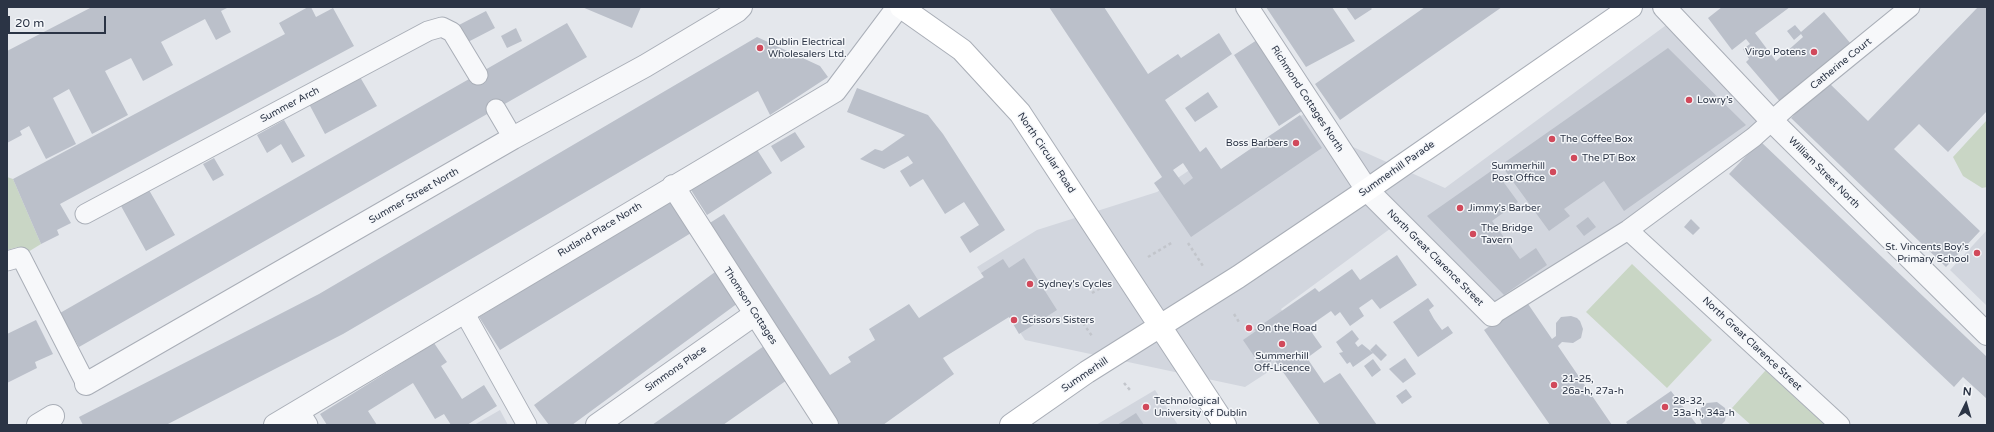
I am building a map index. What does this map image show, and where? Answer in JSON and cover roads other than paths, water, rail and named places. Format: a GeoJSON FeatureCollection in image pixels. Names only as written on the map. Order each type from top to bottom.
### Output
{"type":"FeatureCollection","features":[{"type":"Feature","properties":{"kind":"main road","name":"North Circular Road"},"geometry":{"type":"LineString","coordinates":[[902,7],[962,50],[1020,113],[1225,425]]}},
{"type":"Feature","properties":{"kind":"main road","name":"Summerhill Parade"},"geometry":{"type":"LineString","coordinates":[[1160,326],[1367,190],[1631,7]]}},
{"type":"Feature","properties":{"kind":"main road","name":"Summerhill"},"geometry":{"type":"LineString","coordinates":[[1011,425],[1087,372],[1160,326]]}},
{"type":"Feature","properties":{"kind":"street","name":"Summer Street North"},"geometry":{"type":"LineString","coordinates":[[86,384],[513,138],[645,66],[737,11],[741,7]]}},
{"type":"Feature","properties":{"kind":"street","name":"Rutland Place North"},"geometry":{"type":"LineString","coordinates":[[275,425],[304,418],[464,312],[673,186],[835,91],[898,7]]}},
{"type":"Feature","properties":{"kind":"street","name":"Richmond Cottages North"},"geometry":{"type":"LineString","coordinates":[[1247,7],[1367,190]]}},
{"type":"Feature","properties":{"kind":"street","name":"William Street North"},"geometry":{"type":"LineString","coordinates":[[1664,7],[1771,120],[1987,334]]}},
{"type":"Feature","properties":{"kind":"street","name":"Thomson Cottages"},"geometry":{"type":"LineString","coordinates":[[673,186],[827,425]]}},
{"type":"Feature","properties":{"kind":"street","name":"North Great Clarence Street"},"geometry":{"type":"LineString","coordinates":[[1367,190],[1492,315]]}},
{"type":"Feature","properties":{"kind":"street","name":"Simmons Place"},"geometry":{"type":"LineString","coordinates":[[597,425],[755,314]]}},
{"type":"Feature","properties":{"kind":"lane","name":"Catherine Court"},"geometry":{"type":"LineString","coordinates":[[1771,120],[1910,7]]}},
{"type":"Feature","properties":{"kind":"lane","name":"Summer Arch"},"geometry":{"type":"LineString","coordinates":[[85,214],[428,31],[442,27],[452,32],[478,75]]}},
{"type":"Feature","properties":{"kind":"lane"},"geometry":{"type":"LineString","coordinates":[[496,109],[513,138]]}},
{"type":"Feature","properties":{"kind":"lane","name":"North Great Clarence Street"},"geometry":{"type":"LineString","coordinates":[[1492,315],[1628,230],[1754,137],[1771,120]]}},
{"type":"Feature","properties":{"kind":"lane","name":"North Great Clarence Street"},"geometry":{"type":"LineString","coordinates":[[1628,230],[1840,425]]}},
{"type":"Feature","properties":{"kind":"lane"},"geometry":{"type":"LineString","coordinates":[[7,261],[21,257],[86,384]]}},
{"type":"Feature","properties":{"kind":"lane"},"geometry":{"type":"LineString","coordinates":[[464,312],[527,425]]}},
{"type":"Feature","properties":{"kind":"place","name":"Dublin Electrical Wholesalers Ltd."},"geometry":{"type":"Point","coordinates":[760,48]}},
{"type":"Feature","properties":{"kind":"place","name":"Virgo Potens"},"geometry":{"type":"Point","coordinates":[1814,52]}},
{"type":"Feature","properties":{"kind":"place","name":"Lowry’s"},"geometry":{"type":"Point","coordinates":[1689,100]}},
{"type":"Feature","properties":{"kind":"place","name":"The Coffee Box"},"geometry":{"type":"Point","coordinates":[1552,139]}},
{"type":"Feature","properties":{"kind":"place","name":"Boss Barbers"},"geometry":{"type":"Point","coordinates":[1296,143]}},
{"type":"Feature","properties":{"kind":"place","name":"The PT Box"},"geometry":{"type":"Point","coordinates":[1574,158]}},
{"type":"Feature","properties":{"kind":"place","name":"Summerhill Post Office"},"geometry":{"type":"Point","coordinates":[1553,172]}},
{"type":"Feature","properties":{"kind":"place","name":"Jimmy's Barber"},"geometry":{"type":"Point","coordinates":[1460,208]}},
{"type":"Feature","properties":{"kind":"place","name":"The Bridge Tavern"},"geometry":{"type":"Point","coordinates":[1473,234]}},
{"type":"Feature","properties":{"kind":"place","name":"St. Vincents Boy's Primary School"},"geometry":{"type":"Point","coordinates":[1977,253]}},
{"type":"Feature","properties":{"kind":"place","name":"Sydney's Cycles"},"geometry":{"type":"Point","coordinates":[1030,284]}},
{"type":"Feature","properties":{"kind":"place","name":"Scissors Sisters"},"geometry":{"type":"Point","coordinates":[1014,320]}},
{"type":"Feature","properties":{"kind":"place","name":"On the Road"},"geometry":{"type":"Point","coordinates":[1249,328]}},
{"type":"Feature","properties":{"kind":"place","name":"Summerhill Off-Licence"},"geometry":{"type":"Point","coordinates":[1282,344]}},
{"type":"Feature","properties":{"kind":"place","name":"21-25, 26a-h, 27a-h"},"geometry":{"type":"Point","coordinates":[1554,385]}},
{"type":"Feature","properties":{"kind":"place","name":"Technological University of Dublin"},"geometry":{"type":"Point","coordinates":[1146,407]}},
{"type":"Feature","properties":{"kind":"place","name":"28-32, 33a-h, 34a-h"},"geometry":{"type":"Point","coordinates":[1665,407]}}]}
